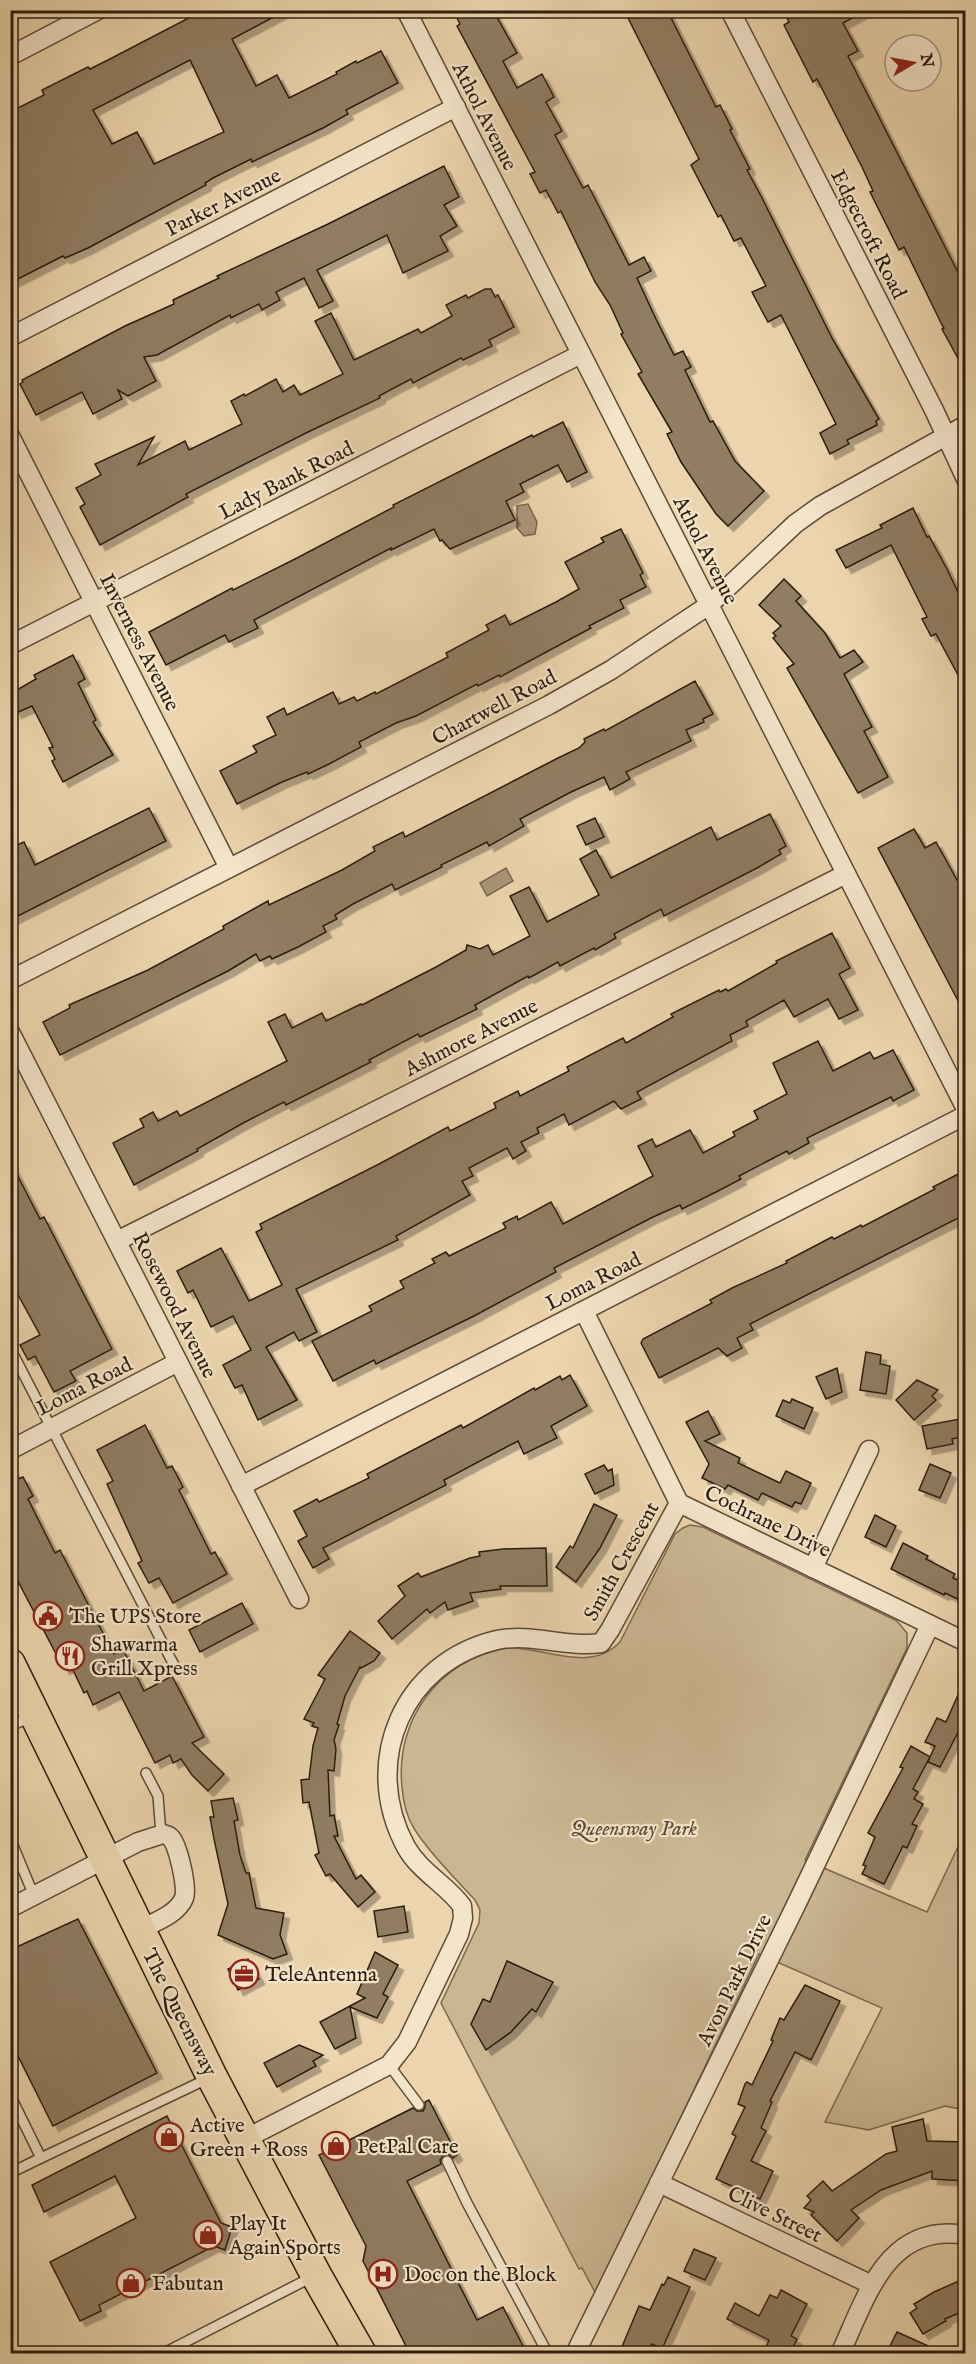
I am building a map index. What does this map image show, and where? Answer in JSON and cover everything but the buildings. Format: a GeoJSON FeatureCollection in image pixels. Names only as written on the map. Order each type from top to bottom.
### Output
{"type":"FeatureCollection","features":[{"type":"Feature","properties":{"kind":"main road","name":"The Queensway"},"geometry":{"type":"LineString","coordinates":[[10,1664],[23,1720],[106,1860],[212,2077],[316,2275],[361,2354]]}},
{"type":"Feature","properties":{"kind":"street"},"geometry":{"type":"LineString","coordinates":[[10,56],[98,10]]}},
{"type":"Feature","properties":{"kind":"street","name":"Athol Avenue"},"geometry":{"type":"LineString","coordinates":[[406,10],[966,1109]]}},
{"type":"Feature","properties":{"kind":"street","name":"Edgecroft Road"},"geometry":{"type":"LineString","coordinates":[[730,10],[966,479]]}},
{"type":"Feature","properties":{"kind":"street","name":"Parker Avenue"},"geometry":{"type":"LineString","coordinates":[[10,337],[456,107]]}},
{"type":"Feature","properties":{"kind":"street","name":"Lady Bank Road"},"geometry":{"type":"LineString","coordinates":[[10,645],[581,354]]}},
{"type":"Feature","properties":{"kind":"street","name":"Chartwell Road"},"geometry":{"type":"LineString","coordinates":[[10,980],[549,705],[611,670],[709,605],[795,524],[820,506],[966,425]]}},
{"type":"Feature","properties":{"kind":"street","name":"Inverness Avenue"},"geometry":{"type":"LineString","coordinates":[[10,436],[229,868]]}},
{"type":"Feature","properties":{"kind":"street","name":"Ashmore Avenue"},"geometry":{"type":"LineString","coordinates":[[117,1240],[846,874]]}},
{"type":"Feature","properties":{"kind":"street","name":"Rosewood Avenue"},"geometry":{"type":"LineString","coordinates":[[10,1032],[299,1599]]}},
{"type":"Feature","properties":{"kind":"street","name":"Loma Road"},"geometry":{"type":"LineString","coordinates":[[241,1486],[966,1115]]}},
{"type":"Feature","properties":{"kind":"street","name":"Cochrane Drive"},"geometry":{"type":"LineString","coordinates":[[584,1311],[679,1503],[966,1642]]}},
{"type":"Feature","properties":{"kind":"street","name":"Loma Road"},"geometry":{"type":"LineString","coordinates":[[10,1450],[178,1362]]}},
{"type":"Feature","properties":{"kind":"street"},"geometry":{"type":"LineString","coordinates":[[813,1568],[869,1450]]}},
{"type":"Feature","properties":{"kind":"street","name":"Smith Crescent"},"geometry":{"type":"LineString","coordinates":[[245,2139],[390,2065],[407,2042],[459,1934],[463,1911],[459,1903],[426,1873],[413,1857],[397,1827],[389,1788],[388,1756],[393,1735],[412,1694],[442,1664],[476,1647],[515,1638],[585,1645],[601,1642],[610,1630],[679,1503]]}},
{"type":"Feature","properties":{"kind":"street","name":"Avon Park Drive"},"geometry":{"type":"LineString","coordinates":[[575,2354],[930,1625]]}},
{"type":"Feature","properties":{"kind":"street"},"geometry":{"type":"LineString","coordinates":[[10,1908],[138,1842],[161,1834],[169,1836],[176,1847],[185,1889],[184,1898],[174,1912],[139,1930]]}},
{"type":"Feature","properties":{"kind":"street","name":"Clive Street"},"geometry":{"type":"LineString","coordinates":[[659,2183],[872,2285]]}},
{"type":"Feature","properties":{"kind":"street"},"geometry":{"type":"LineString","coordinates":[[840,2354],[872,2285],[891,2256],[916,2240],[930,2235],[948,2232],[966,2235]]}},
{"type":"Feature","properties":{"kind":"lane"},"geometry":{"type":"LineString","coordinates":[[10,1348],[176,1669]]}},
{"type":"Feature","properties":{"kind":"lane"},"geometry":{"type":"LineString","coordinates":[[146,1773],[159,1796],[161,1834]]}},
{"type":"Feature","properties":{"kind":"lane"},"geometry":{"type":"LineString","coordinates":[[10,1838],[34,1896]]}},
{"type":"Feature","properties":{"kind":"lane"},"geometry":{"type":"LineString","coordinates":[[390,2065],[419,2105]]}},
{"type":"Feature","properties":{"kind":"lane"},"geometry":{"type":"LineString","coordinates":[[10,2173],[212,2077]]}},
{"type":"Feature","properties":{"kind":"lane"},"geometry":{"type":"LineString","coordinates":[[10,2095],[41,2158]]}},
{"type":"Feature","properties":{"kind":"lane"},"geometry":{"type":"LineString","coordinates":[[447,2161],[548,2354]]}},
{"type":"Feature","properties":{"kind":"lane"},"geometry":{"type":"LineString","coordinates":[[162,2354],[316,2275]]}},
{"type":"Feature","properties":{"kind":"green space","name":"Queensway Park"},"geometry":{"type":"Polygon","coordinates":[[[690,1525],[703,1527],[897,1621],[907,1633],[907,1648],[805,1860],[927,1912],[965,1832],[965,2110],[945,2106],[869,2130],[825,2122],[882,2008],[759,1954],[596,2294],[582,2268],[579,2269],[441,2003],[479,1923],[480,1910],[475,1900],[436,1857],[412,1825],[403,1798],[402,1762],[406,1738],[414,1716],[426,1696],[442,1679],[461,1665],[507,1648],[566,1657],[589,1657],[600,1655],[620,1642],[675,1534],[690,1525]]]}},
{"type":"Feature","properties":{"kind":"shaded area"},"geometry":{"type":"Polygon","coordinates":[[[528,504],[537,522],[535,534],[524,536],[517,528],[517,506],[528,504]]]}},
{"type":"Feature","properties":{"kind":"shaded area"},"geometry":{"type":"Polygon","coordinates":[[[506,868],[513,881],[487,896],[480,883],[506,868]]]}},
{"type":"Feature","properties":{"kind":"place","name":"The UPS Store"},"geometry":{"type":"Point","coordinates":[48,1616]}},
{"type":"Feature","properties":{"kind":"place","name":"Shawarma Grill Xpress"},"geometry":{"type":"Point","coordinates":[70,1656]}},
{"type":"Feature","properties":{"kind":"place","name":"TeleAntenna"},"geometry":{"type":"Point","coordinates":[244,1974]}},
{"type":"Feature","properties":{"kind":"place","name":"Active Green + Ross"},"geometry":{"type":"Point","coordinates":[169,2137]}},
{"type":"Feature","properties":{"kind":"place","name":"PetPal Care"},"geometry":{"type":"Point","coordinates":[336,2146]}},
{"type":"Feature","properties":{"kind":"place","name":"Play It Again Sports"},"geometry":{"type":"Point","coordinates":[208,2235]}},
{"type":"Feature","properties":{"kind":"place","name":"Doc on the Block"},"geometry":{"type":"Point","coordinates":[383,2274]}},
{"type":"Feature","properties":{"kind":"place","name":"Fabutan"},"geometry":{"type":"Point","coordinates":[131,2283]}}]}
